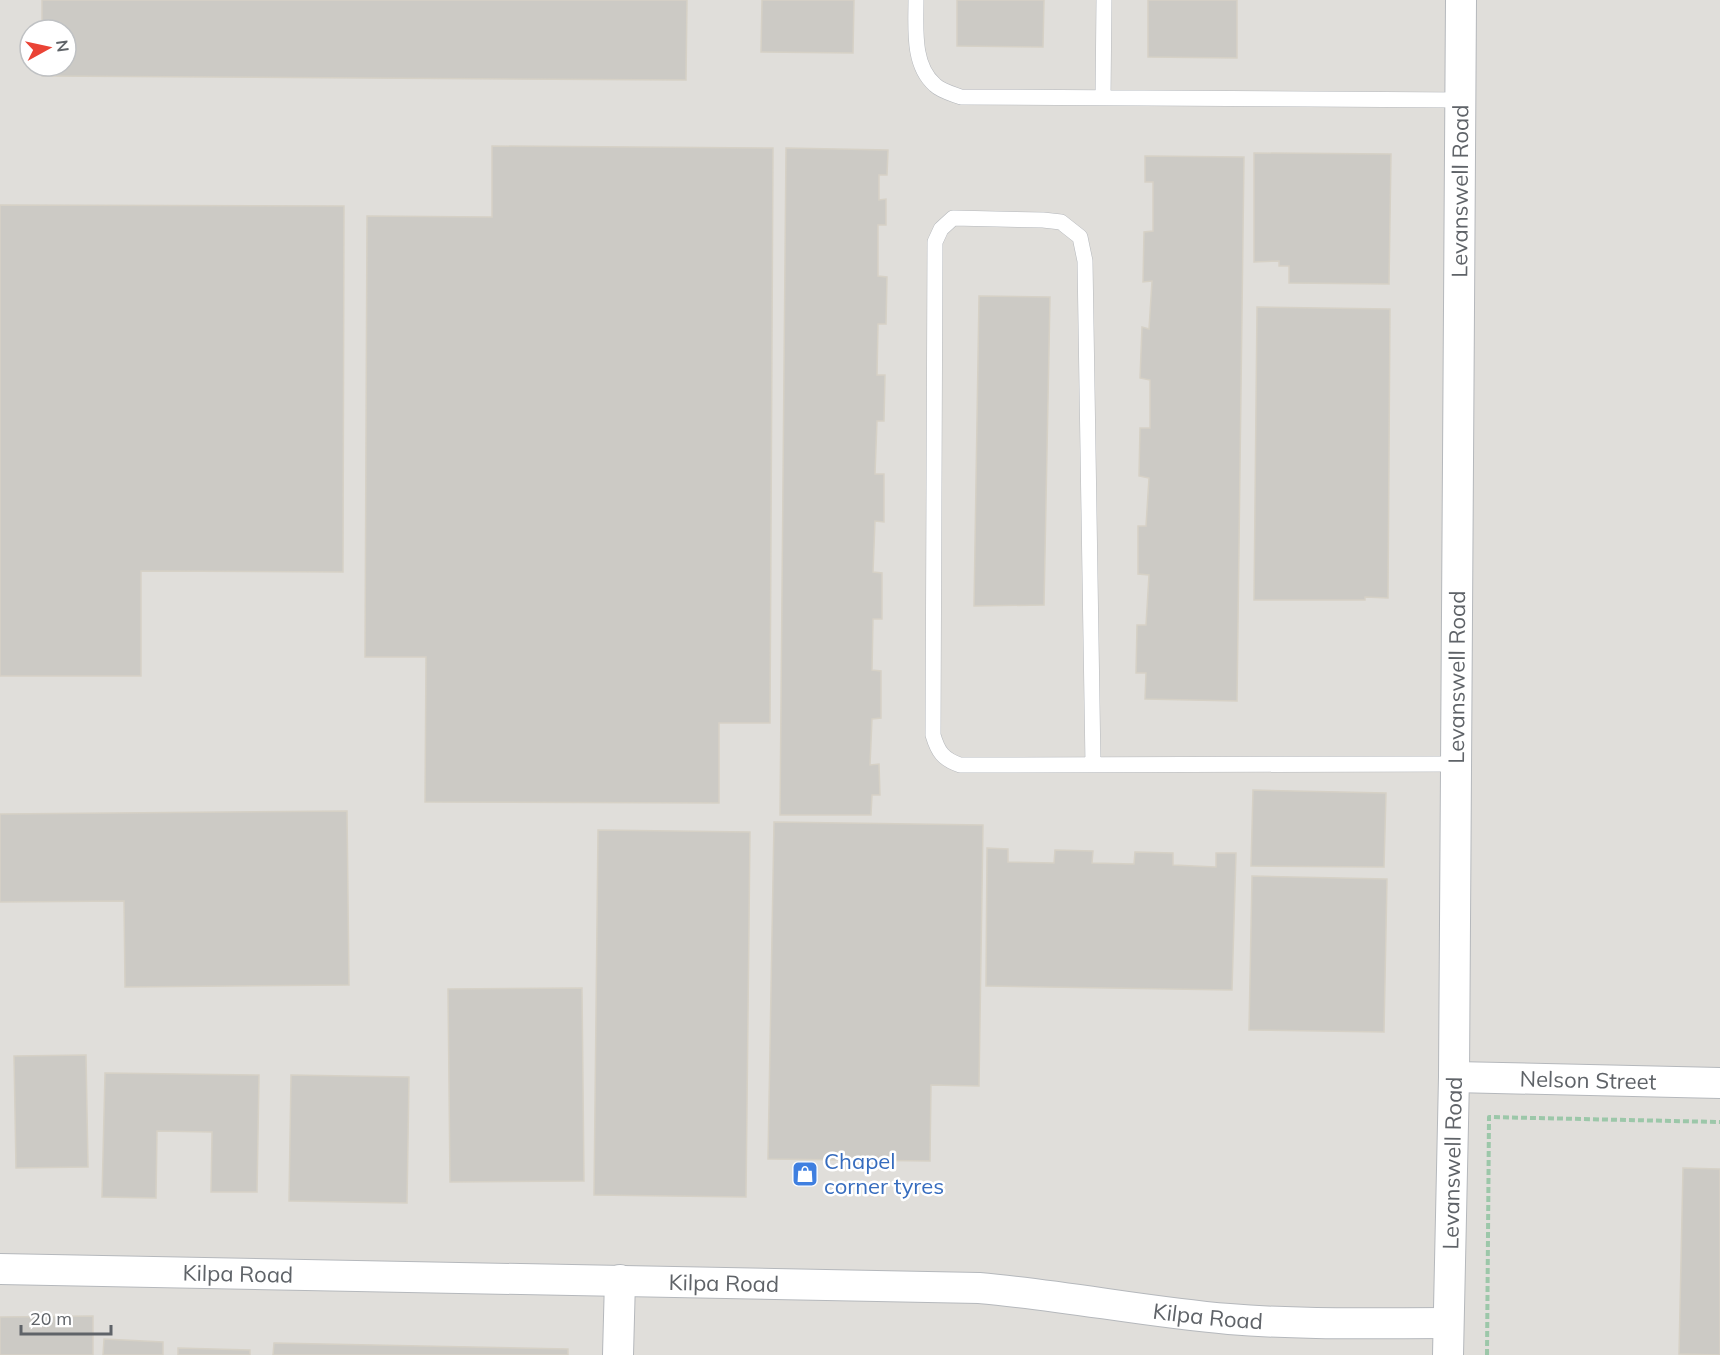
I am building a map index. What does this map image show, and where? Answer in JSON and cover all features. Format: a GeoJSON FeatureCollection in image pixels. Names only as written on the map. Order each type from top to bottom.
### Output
{"type":"FeatureCollection","features":[{"type":"Feature","properties":{"kind":"street","name":"Levanswell Road"},"geometry":{"type":"LineString","coordinates":[[1448,1355],[1454,1077],[1461,0]]}},
{"type":"Feature","properties":{"kind":"street","name":"Nelson Street"},"geometry":{"type":"LineString","coordinates":[[1454,1077],[1720,1083]]}},
{"type":"Feature","properties":{"kind":"street","name":"Kilpa Road"},"geometry":{"type":"LineString","coordinates":[[0,1269],[979,1288],[1227,1319],[1273,1322],[1448,1323]]}},
{"type":"Feature","properties":{"kind":"street"},"geometry":{"type":"LineString","coordinates":[[618,1355],[620,1280]]}},
{"type":"Feature","properties":{"kind":"lane"},"geometry":{"type":"LineString","coordinates":[[916,0],[916,32],[921,66],[936,86],[961,97],[1460,100]]}},
{"type":"Feature","properties":{"kind":"lane"},"geometry":{"type":"LineString","coordinates":[[1102,98],[1104,0]]}},
{"type":"Feature","properties":{"kind":"lane"},"geometry":{"type":"LineString","coordinates":[[1093,765],[1085,261],[1080,237],[1061,222],[953,218],[940,228],[935,242],[933,735],[938,750],[947,761],[960,765],[1093,765],[1456,764]]}},
{"type":"Feature","properties":{"kind":"path"},"geometry":{"type":"LineString","coordinates":[[1487,1355],[1489,1117],[1720,1122]]}},
{"type":"Feature","properties":{"kind":"shaded area"},"geometry":{"type":"Polygon","coordinates":[[[0,0],[1720,0],[1720,1355],[0,1355],[0,0]]]}},
{"type":"Feature","properties":{"kind":"building"},"geometry":{"type":"Polygon","coordinates":[[[42,0],[687,0],[686,80],[78,76],[78,18],[42,18],[42,0]]]}},
{"type":"Feature","properties":{"kind":"building"},"geometry":{"type":"Polygon","coordinates":[[[762,0],[854,0],[853,53],[761,52],[762,0]]]}},
{"type":"Feature","properties":{"kind":"building"},"geometry":{"type":"Polygon","coordinates":[[[957,0],[1044,0],[1043,47],[957,46],[957,0]]]}},
{"type":"Feature","properties":{"kind":"building"},"geometry":{"type":"Polygon","coordinates":[[[1148,0],[1237,0],[1237,58],[1148,57],[1148,0]]]}},
{"type":"Feature","properties":{"kind":"building"},"geometry":{"type":"Polygon","coordinates":[[[492,146],[773,148],[770,723],[719,723],[719,803],[425,802],[426,657],[365,657],[367,216],[492,217],[492,146]]]}},
{"type":"Feature","properties":{"kind":"building"},"geometry":{"type":"Polygon","coordinates":[[[786,148],[888,150],[887,175],[879,175],[879,200],[886,199],[886,225],[878,225],[878,276],[887,277],[886,324],[878,324],[877,375],[885,375],[884,421],[877,421],[875,474],[884,474],[884,522],[875,521],[873,572],[882,573],[882,619],[873,619],[872,670],[881,671],[881,718],[872,719],[870,765],[879,764],[880,795],[872,795],[871,815],[780,815],[786,148]]]}},
{"type":"Feature","properties":{"kind":"building"},"geometry":{"type":"Polygon","coordinates":[[[1254,153],[1391,154],[1389,284],[1289,283],[1289,266],[1279,266],[1279,261],[1254,262],[1254,153]]]}},
{"type":"Feature","properties":{"kind":"building"},"geometry":{"type":"Polygon","coordinates":[[[1145,156],[1244,157],[1237,701],[1145,699],[1146,673],[1136,673],[1137,625],[1146,625],[1149,575],[1138,574],[1138,526],[1146,526],[1149,478],[1139,476],[1140,428],[1150,428],[1150,380],[1140,378],[1142,327],[1149,329],[1152,281],[1143,282],[1144,232],[1153,231],[1153,182],[1145,182],[1145,156]]]}},
{"type":"Feature","properties":{"kind":"building"},"geometry":{"type":"Polygon","coordinates":[[[0,205],[344,206],[343,572],[141,571],[141,676],[0,676],[0,205]]]}},
{"type":"Feature","properties":{"kind":"building"},"geometry":{"type":"Polygon","coordinates":[[[979,296],[1050,297],[1044,605],[974,606],[979,296]]]}},
{"type":"Feature","properties":{"kind":"building"},"geometry":{"type":"Polygon","coordinates":[[[1257,307],[1390,309],[1388,598],[1254,600],[1257,307]]]}},
{"type":"Feature","properties":{"kind":"building"},"geometry":{"type":"Polygon","coordinates":[[[1253,790],[1386,793],[1384,867],[1251,866],[1253,790]]]}},
{"type":"Feature","properties":{"kind":"building"},"geometry":{"type":"Polygon","coordinates":[[[347,811],[349,985],[125,987],[124,901],[0,902],[0,814],[347,811]]]}},
{"type":"Feature","properties":{"kind":"building"},"geometry":{"type":"Polygon","coordinates":[[[774,822],[983,825],[979,1086],[931,1085],[930,1161],[768,1159],[774,822]]]}},
{"type":"Feature","properties":{"kind":"building"},"geometry":{"type":"Polygon","coordinates":[[[598,830],[750,832],[746,1197],[594,1195],[598,830]]]}},
{"type":"Feature","properties":{"kind":"building"},"geometry":{"type":"Polygon","coordinates":[[[987,848],[1008,849],[1008,862],[1054,863],[1055,850],[1093,851],[1092,863],[1134,864],[1135,852],[1173,853],[1173,865],[1216,867],[1216,853],[1236,853],[1232,990],[986,986],[987,848]]]}},
{"type":"Feature","properties":{"kind":"building"},"geometry":{"type":"Polygon","coordinates":[[[1252,876],[1387,879],[1384,1032],[1249,1030],[1252,876]]]}},
{"type":"Feature","properties":{"kind":"building"},"geometry":{"type":"Polygon","coordinates":[[[582,988],[584,1181],[450,1182],[448,989],[582,988]]]}},
{"type":"Feature","properties":{"kind":"building"},"geometry":{"type":"Polygon","coordinates":[[[86,1055],[88,1167],[16,1168],[14,1056],[86,1055]]]}},
{"type":"Feature","properties":{"kind":"building"},"geometry":{"type":"Polygon","coordinates":[[[105,1073],[259,1075],[257,1192],[211,1192],[212,1132],[157,1131],[156,1198],[102,1197],[105,1073]]]}},
{"type":"Feature","properties":{"kind":"building"},"geometry":{"type":"Polygon","coordinates":[[[291,1075],[409,1077],[407,1203],[289,1201],[291,1075]]]}},
{"type":"Feature","properties":{"kind":"building"},"geometry":{"type":"Polygon","coordinates":[[[1683,1168],[1720,1169],[1720,1355],[1679,1354],[1683,1168]]]}},
{"type":"Feature","properties":{"kind":"building"},"geometry":{"type":"Polygon","coordinates":[[[93,1316],[93,1355],[0,1355],[0,1317],[93,1316]]]}},
{"type":"Feature","properties":{"kind":"building"},"geometry":{"type":"Polygon","coordinates":[[[104,1339],[163,1342],[163,1355],[103,1355],[104,1339]]]}},
{"type":"Feature","properties":{"kind":"building"},"geometry":{"type":"Polygon","coordinates":[[[274,1343],[568,1349],[568,1355],[273,1355],[274,1343]]]}},
{"type":"Feature","properties":{"kind":"building"},"geometry":{"type":"Polygon","coordinates":[[[178,1348],[250,1350],[250,1355],[178,1355],[178,1348]]]}},
{"type":"Feature","properties":{"kind":"place","name":"Chapel corner tyres"},"geometry":{"type":"Point","coordinates":[805,1174]}}]}
